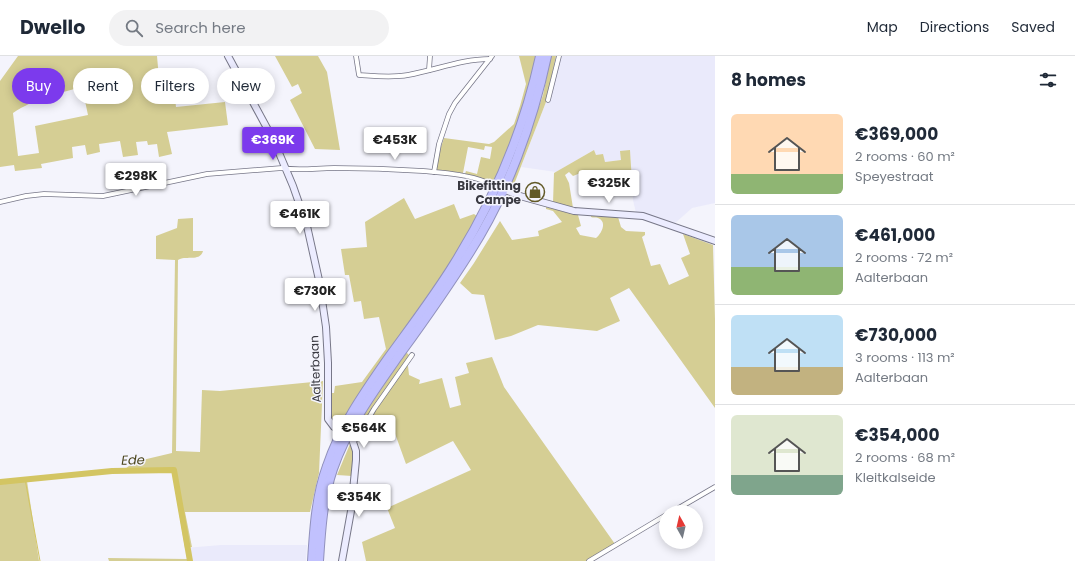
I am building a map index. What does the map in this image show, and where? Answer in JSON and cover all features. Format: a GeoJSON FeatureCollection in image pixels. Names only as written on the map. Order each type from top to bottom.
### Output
{"type":"FeatureCollection","features":[{"type":"Feature","properties":{"kind":"highway"},"geometry":{"type":"LineString","coordinates":[[500,188],[524,115],[540,56]]}},
{"type":"Feature","properties":{"kind":"highway"},"geometry":{"type":"LineString","coordinates":[[312,561],[315,522],[320,490],[326,466],[362,396],[454,265],[500,188],[530,122],[547,56]]}},
{"type":"Feature","properties":{"kind":"highway"},"geometry":{"type":"LineString","coordinates":[[319,561],[328,484],[344,433]]}},
{"type":"Feature","properties":{"kind":"main road","name":"Aalterbaan"},"geometry":{"type":"LineString","coordinates":[[228,56],[269,130],[287,169],[307,226],[319,280],[327,342],[328,418],[332,425],[344,433],[353,442]]}},
{"type":"Feature","properties":{"kind":"main road"},"geometry":{"type":"LineString","coordinates":[[500,188],[520,196],[574,211],[643,216],[715,241]]}},
{"type":"Feature","properties":{"kind":"main road"},"geometry":{"type":"LineString","coordinates":[[342,561],[351,511],[356,460],[356,451],[353,442]]}},
{"type":"Feature","properties":{"kind":"street"},"geometry":{"type":"LineString","coordinates":[[356,56],[359,75],[395,76],[491,57]]}},
{"type":"Feature","properties":{"kind":"street"},"geometry":{"type":"LineString","coordinates":[[429,70],[430,56]]}},
{"type":"Feature","properties":{"kind":"street"},"geometry":{"type":"LineString","coordinates":[[548,100],[559,56]]}},
{"type":"Feature","properties":{"kind":"street"},"geometry":{"type":"LineString","coordinates":[[434,172],[439,144],[449,114],[455,103],[491,57]]}},
{"type":"Feature","properties":{"kind":"street"},"geometry":{"type":"LineString","coordinates":[[0,202],[26,196],[44,194],[103,196],[207,174],[282,168],[292,170],[361,168],[434,172],[461,175],[486,182]]}},
{"type":"Feature","properties":{"kind":"street"},"geometry":{"type":"LineString","coordinates":[[353,442],[412,355]]}},
{"type":"Feature","properties":{"kind":"street"},"geometry":{"type":"LineString","coordinates":[[684,505],[715,487]]}},
{"type":"Feature","properties":{"kind":"street"},"geometry":{"type":"LineString","coordinates":[[589,561],[659,519]]}},
{"type":"Feature","properties":{"kind":"shaded area"},"geometry":{"type":"Polygon","coordinates":[[[18,56],[157,56],[158,68],[141,68],[141,104],[176,104],[176,107],[217,103],[225,104],[228,125],[167,132],[172,154],[159,157],[157,144],[148,145],[147,141],[136,142],[138,155],[123,157],[120,141],[99,144],[100,152],[87,155],[85,145],[72,147],[73,158],[41,164],[42,168],[15,171],[14,165],[0,167],[0,81],[18,56]],[[12,68],[12,104],[30,104],[13,113],[18,156],[39,153],[35,126],[88,115],[86,104],[133,104],[133,68],[73,68],[73,90],[65,92],[65,68],[12,68]]]}},
{"type":"Feature","properties":{"kind":"shaded area"},"geometry":{"type":"Polygon","coordinates":[[[275,56],[318,56],[327,72],[340,150],[315,149],[290,100],[302,93],[298,84],[292,87],[275,56]]]}},
{"type":"Feature","properties":{"kind":"shaded area"},"geometry":{"type":"Polygon","coordinates":[[[519,56],[537,56],[520,119],[496,179],[490,181],[465,174],[466,171],[477,174],[481,157],[490,159],[492,147],[485,146],[484,150],[468,147],[463,173],[438,171],[436,168],[444,138],[489,144],[494,142],[514,124],[526,84],[519,56]]]}},
{"type":"Feature","properties":{"kind":"shaded area"},"geometry":{"type":"Polygon","coordinates":[[[551,56],[556,56],[546,102],[513,187],[509,186],[543,95],[551,56]]]}},
{"type":"Feature","properties":{"kind":"shaded area"},"geometry":{"type":"Polygon","coordinates":[[[556,56],[715,56],[715,203],[692,208],[674,224],[636,213],[633,200],[630,151],[621,160],[604,162],[596,155],[594,150],[556,172],[521,167],[546,102],[556,56]]]}},
{"type":"Feature","properties":{"kind":"shaded area"},"geometry":{"type":"Polygon","coordinates":[[[594,150],[596,155],[603,154],[605,162],[621,160],[620,151],[630,150],[632,182],[629,186],[627,186],[624,173],[606,175],[606,181],[589,184],[583,172],[573,176],[569,172],[565,175],[569,183],[573,208],[553,203],[554,173],[594,150]]]}},
{"type":"Feature","properties":{"kind":"shaded area"},"geometry":{"type":"Polygon","coordinates":[[[404,198],[415,219],[454,204],[460,219],[474,214],[478,217],[451,262],[342,421],[337,423],[330,414],[330,393],[334,393],[335,386],[362,382],[386,349],[379,317],[364,319],[361,301],[354,302],[349,275],[345,275],[341,249],[367,247],[365,222],[404,198]]]}},
{"type":"Feature","properties":{"kind":"shaded area"},"geometry":{"type":"Polygon","coordinates":[[[546,207],[578,215],[581,226],[576,228],[580,235],[596,238],[600,234],[603,228],[603,222],[591,216],[618,217],[621,227],[626,231],[645,232],[645,235],[642,237],[651,266],[660,264],[669,285],[689,276],[681,258],[690,254],[683,234],[713,245],[715,408],[629,288],[610,298],[620,321],[597,331],[538,325],[511,336],[495,340],[484,295],[472,294],[460,283],[500,221],[512,240],[539,236],[538,231],[562,222],[553,211],[546,209],[546,207]]]}},
{"type":"Feature","properties":{"kind":"shaded area"},"geometry":{"type":"Polygon","coordinates":[[[193,218],[193,251],[203,251],[199,256],[178,260],[176,451],[200,452],[202,390],[220,391],[323,381],[319,473],[310,512],[185,512],[192,547],[185,548],[172,471],[143,473],[142,470],[125,471],[125,469],[134,462],[172,453],[175,260],[156,259],[156,236],[177,228],[178,219],[193,218]]]}},
{"type":"Feature","properties":{"kind":"shaded area"},"geometry":{"type":"Polygon","coordinates":[[[406,352],[409,355],[404,363],[408,366],[409,375],[420,380],[419,384],[442,378],[450,408],[461,405],[455,377],[469,373],[466,363],[492,357],[504,387],[615,544],[586,561],[366,561],[362,542],[395,528],[387,508],[471,470],[453,441],[406,464],[389,417],[367,425],[364,423],[359,432],[354,429],[406,352]]]}},
{"type":"Feature","properties":{"kind":"shaded area"},"geometry":{"type":"Polygon","coordinates":[[[350,444],[354,451],[352,476],[337,475],[350,444]]]}},
{"type":"Feature","properties":{"kind":"shaded area"},"geometry":{"type":"Polygon","coordinates":[[[27,481],[39,561],[0,561],[0,483],[27,481]]]}},
{"type":"Feature","properties":{"kind":"shaded area"},"geometry":{"type":"Polygon","coordinates":[[[221,545],[307,545],[306,561],[187,561],[185,548],[221,545]]]}},
{"type":"Feature","properties":{"kind":"shaded area"},"geometry":{"type":"Polygon","coordinates":[[[108,558],[187,559],[187,561],[109,561],[108,558]]]}},
{"type":"Feature","properties":{"kind":"waterway","name":"Ede"},"geometry":{"type":"LineString","coordinates":[[0,482],[112,471],[174,470],[190,561]]}},
{"type":"Feature","properties":{"kind":"waterway"},"geometry":{"type":"LineString","coordinates":[[25,479],[40,561]]}},
{"type":"Feature","properties":{"kind":"place","name":"Bikefitting Campe"},"geometry":{"type":"Point","coordinates":[535,192]}}]}
